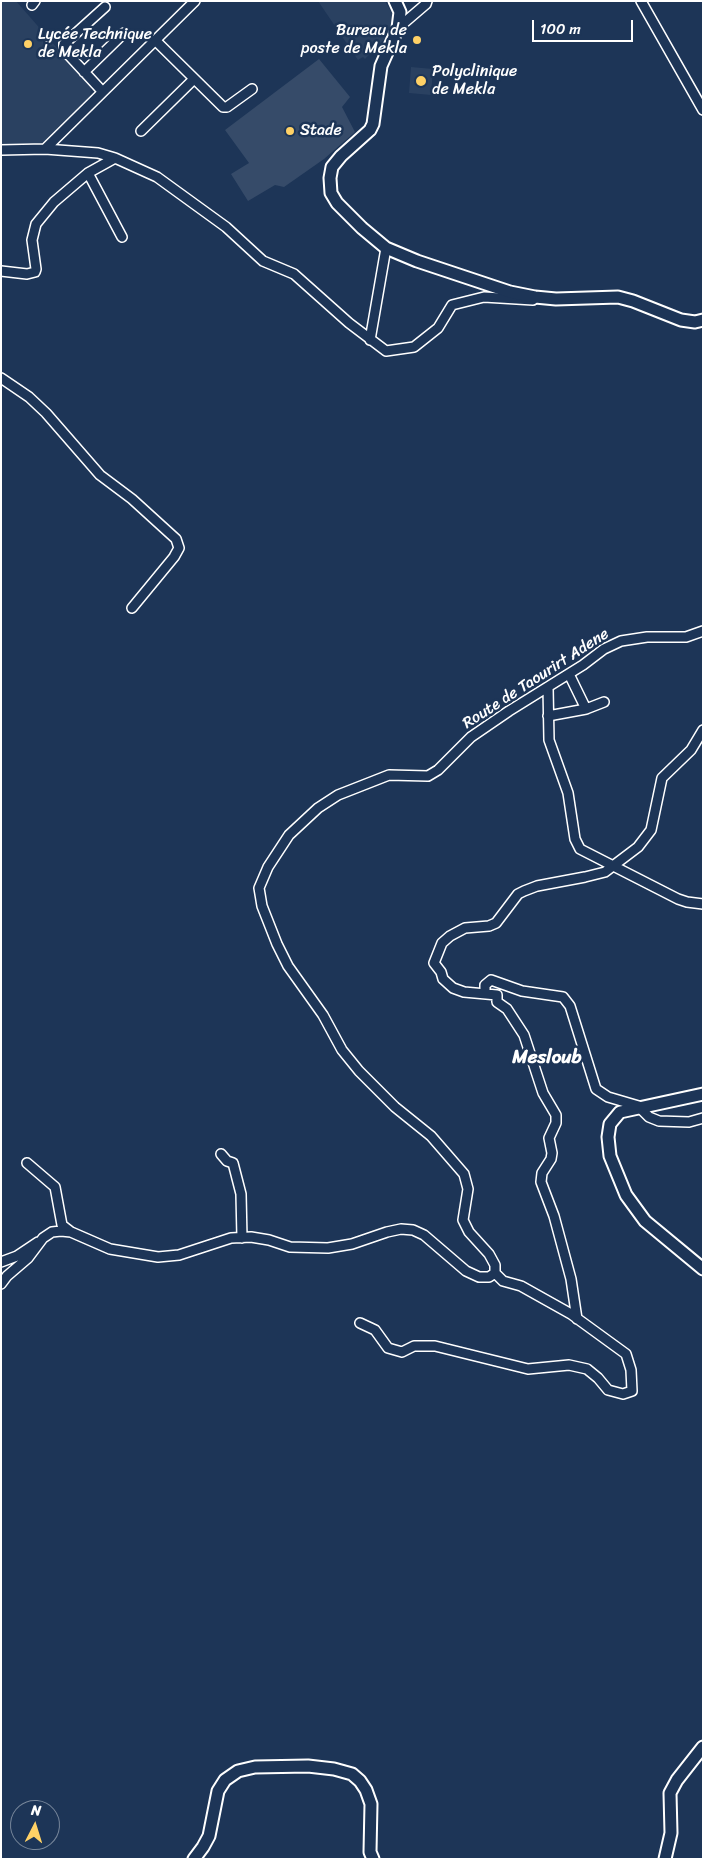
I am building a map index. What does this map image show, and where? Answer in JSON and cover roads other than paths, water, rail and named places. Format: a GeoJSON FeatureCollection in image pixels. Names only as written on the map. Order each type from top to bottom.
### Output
{"type":"FeatureCollection","features":[{"type":"Feature","properties":{"kind":"main road"},"geometry":{"type":"LineString","coordinates":[[395,1],[400,12],[398,28],[382,66],[373,124],[370,130],[341,156],[332,167],[330,178],[331,193],[337,203],[362,228],[386,248],[417,261],[510,292],[556,299],[618,297],[681,320],[694,322],[703,320]]}},
{"type":"Feature","properties":{"kind":"main road"},"geometry":{"type":"LineString","coordinates":[[703,1094],[620,1112],[610,1124],[608,1137],[610,1156],[615,1173],[626,1196],[645,1221],[703,1269]]}},
{"type":"Feature","properties":{"kind":"main road"},"geometry":{"type":"LineString","coordinates":[[665,1859],[671,1833],[670,1793],[676,1780],[703,1748]]}},
{"type":"Feature","properties":{"kind":"main road"},"geometry":{"type":"LineString","coordinates":[[194,1859],[209,1836],[218,1791],[225,1780],[238,1771],[255,1767],[308,1766],[334,1768],[352,1774],[360,1781],[372,1804],[370,1852],[373,1859]]}},
{"type":"Feature","properties":{"kind":"street"},"geometry":{"type":"LineString","coordinates":[[45,149],[195,1]]}},
{"type":"Feature","properties":{"kind":"street"},"geometry":{"type":"LineString","coordinates":[[398,28],[426,4],[426,1]]}},
{"type":"Feature","properties":{"kind":"street"},"geometry":{"type":"LineString","coordinates":[[641,1],[703,110]]}},
{"type":"Feature","properties":{"kind":"street"},"geometry":{"type":"LineString","coordinates":[[102,91],[64,50],[64,44],[105,6]]}},
{"type":"Feature","properties":{"kind":"street"},"geometry":{"type":"LineString","coordinates":[[84,72],[124,32]]}},
{"type":"Feature","properties":{"kind":"street"},"geometry":{"type":"LineString","coordinates":[[155,40],[226,108],[252,89]]}},
{"type":"Feature","properties":{"kind":"street"},"geometry":{"type":"LineString","coordinates":[[141,131],[194,79]]}},
{"type":"Feature","properties":{"kind":"street"},"geometry":{"type":"LineString","coordinates":[[1,150],[45,149],[98,153],[116,158],[157,177],[226,227],[263,261],[294,274],[370,340],[386,351],[414,347],[438,328],[452,305],[484,297],[522,300],[556,299]]}},
{"type":"Feature","properties":{"kind":"street"},"geometry":{"type":"LineString","coordinates":[[1,271],[27,274],[35,272],[32,240],[36,224],[54,202],[88,173],[116,158]]}},
{"type":"Feature","properties":{"kind":"street"},"geometry":{"type":"LineString","coordinates":[[88,173],[122,237]]}},
{"type":"Feature","properties":{"kind":"street"},"geometry":{"type":"LineString","coordinates":[[370,340],[386,248]]}},
{"type":"Feature","properties":{"kind":"street"},"geometry":{"type":"LineString","coordinates":[[1,378],[29,397],[46,413],[100,475],[140,506],[176,539],[179,548],[174,557],[132,608]]}},
{"type":"Feature","properties":{"kind":"street","name":"Route de Taourirt Adene"},"geometry":{"type":"LineString","coordinates":[[495,1273],[495,1265],[489,1254],[469,1232],[463,1220],[468,1189],[464,1174],[431,1136],[395,1107],[359,1071],[342,1050],[323,1014],[288,966],[262,906],[260,888],[268,867],[289,836],[318,808],[338,795],[389,775],[428,776],[438,770],[471,737],[569,674],[604,649],[621,642],[647,637],[686,636],[703,631]]}},
{"type":"Feature","properties":{"kind":"street"},"geometry":{"type":"LineString","coordinates":[[569,674],[586,709]]}},
{"type":"Feature","properties":{"kind":"street"},"geometry":{"type":"LineString","coordinates":[[548,687],[549,740],[568,793],[577,845],[584,852],[678,899],[703,904]]}},
{"type":"Feature","properties":{"kind":"street"},"geometry":{"type":"LineString","coordinates":[[548,716],[586,709],[604,702]]}},
{"type":"Feature","properties":{"kind":"street"},"geometry":{"type":"LineString","coordinates":[[577,1319],[569,1272],[554,1216],[541,1182],[542,1173],[551,1159],[549,1138],[556,1123],[556,1115],[542,1093],[524,1034],[507,1009],[497,1002],[498,996],[464,992],[453,988],[443,979],[441,972],[434,963],[442,943],[456,931],[465,928],[489,926],[496,923],[518,894],[537,886],[586,878],[605,872],[638,847],[651,830],[662,778],[691,750],[703,730]]}},
{"type":"Feature","properties":{"kind":"street"},"geometry":{"type":"LineString","coordinates":[[485,993],[485,985],[491,980],[522,991],[563,997],[570,1006],[596,1089],[608,1097],[641,1107],[649,1117],[659,1121],[689,1122],[703,1118]]}},
{"type":"Feature","properties":{"kind":"street"},"geometry":{"type":"LineString","coordinates":[[220,1154],[227,1161],[233,1162],[241,1194],[242,1238]]}},
{"type":"Feature","properties":{"kind":"street"},"geometry":{"type":"LineString","coordinates":[[27,1163],[55,1187],[62,1225],[71,1232],[110,1249],[158,1257],[179,1256],[231,1238],[269,1240],[290,1247],[328,1248],[352,1244],[401,1229],[413,1230],[424,1235],[466,1271],[479,1277],[489,1277],[495,1273],[503,1281],[529,1290],[571,1314],[626,1354],[631,1370],[632,1391],[623,1394],[608,1390],[587,1369],[569,1365],[528,1370],[435,1346],[414,1346],[402,1352],[388,1348],[375,1330],[360,1323]]}},
{"type":"Feature","properties":{"kind":"street"},"geometry":{"type":"LineString","coordinates":[[1,1262],[18,1256],[52,1232],[71,1232]]}},
{"type":"Feature","properties":{"kind":"street"},"geometry":{"type":"LineString","coordinates":[[1,1284],[7,1276],[28,1258],[43,1238]]}},
{"type":"Feature","properties":{"kind":"place","name":"Bureau de poste de Mekla"},"geometry":{"type":"Point","coordinates":[417,40]}},
{"type":"Feature","properties":{"kind":"place","name":"Lycée Technique de Mekla"},"geometry":{"type":"Point","coordinates":[28,44]}},
{"type":"Feature","properties":{"kind":"place","name":"Polyclinique de Mekla"},"geometry":{"type":"Point","coordinates":[421,81]}},
{"type":"Feature","properties":{"kind":"place","name":"Stade"},"geometry":{"type":"Point","coordinates":[290,131]}},
{"type":"Feature","properties":{"kind":"district","name":"Mesloub"},"geometry":{"type":"Point","coordinates":[547,1058]}}]}
